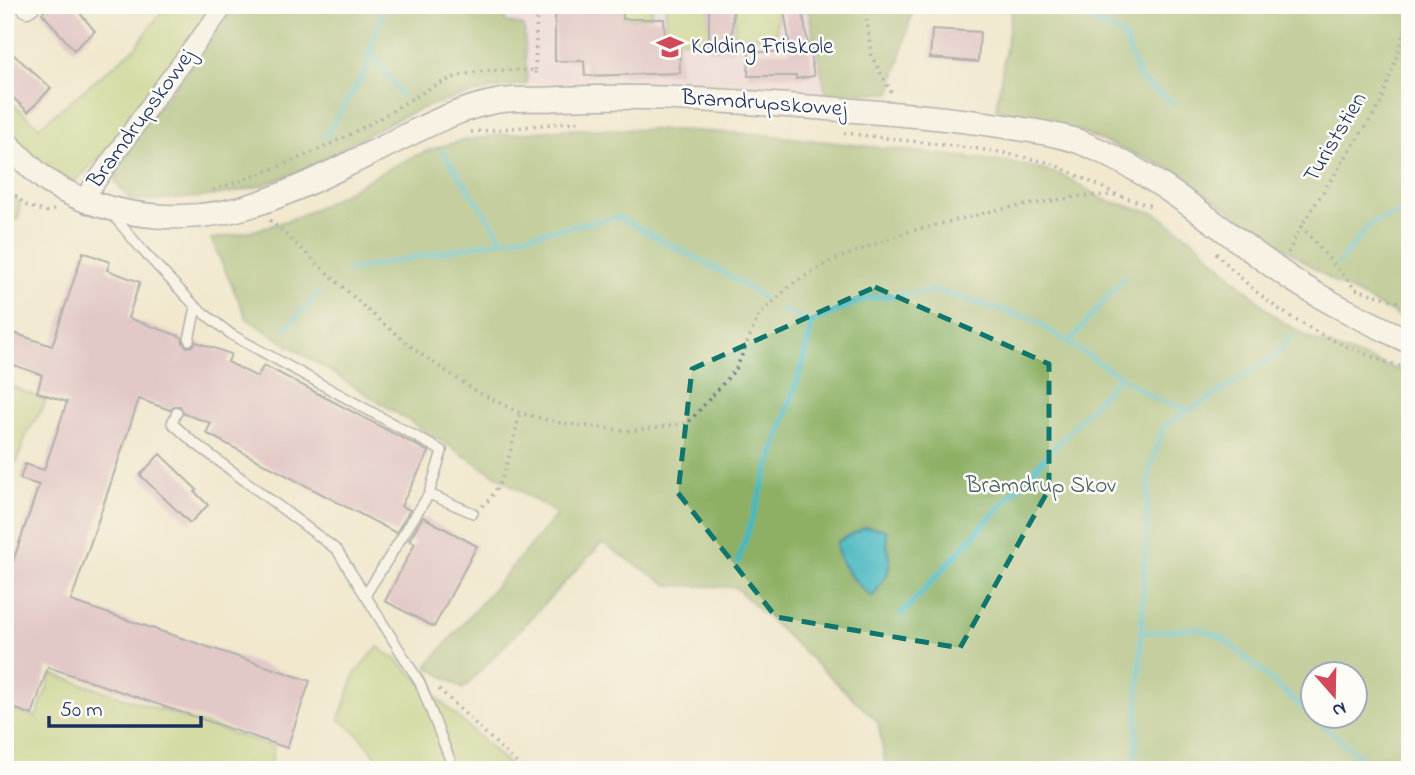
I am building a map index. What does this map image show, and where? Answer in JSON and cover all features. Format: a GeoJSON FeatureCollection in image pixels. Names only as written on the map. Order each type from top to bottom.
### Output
{"type":"FeatureCollection","features":[{"type":"Feature","properties":{"kind":"street"},"geometry":{"type":"LineString","coordinates":[[25,5],[27,8],[31,5]]}},
{"type":"Feature","properties":{"kind":"street","name":"Bramdrupskovvej"},"geometry":{"type":"LineString","coordinates":[[83,200],[145,111],[214,24],[225,5]]}},
{"type":"Feature","properties":{"kind":"street","name":"Bramdrupskovvej"},"geometry":{"type":"LineString","coordinates":[[5,142],[46,180],[83,200],[140,215],[174,217],[208,215],[260,203],[311,182],[415,131],[498,101],[595,96],[688,98],[987,123],[1078,141],[1153,180],[1279,271],[1364,320],[1410,342]]}},
{"type":"Feature","properties":{"kind":"lane"},"geometry":{"type":"LineString","coordinates":[[107,208],[196,307],[232,335],[442,451],[429,494],[366,594]]}},
{"type":"Feature","properties":{"kind":"lane"},"geometry":{"type":"LineString","coordinates":[[189,340],[196,307]]}},
{"type":"Feature","properties":{"kind":"lane"},"geometry":{"type":"LineString","coordinates":[[177,412],[172,423],[338,550],[420,683],[454,770]]}},
{"type":"Feature","properties":{"kind":"lane"},"geometry":{"type":"LineString","coordinates":[[429,494],[473,513]]}},
{"type":"Feature","properties":{"kind":"path"},"geometry":{"type":"LineString","coordinates":[[534,100],[537,5]]}},
{"type":"Feature","properties":{"kind":"path"},"geometry":{"type":"LineString","coordinates":[[865,5],[871,55],[887,88],[910,115]]}},
{"type":"Feature","properties":{"kind":"path","name":"Turiststien"},"geometry":{"type":"LineString","coordinates":[[1279,271],[1301,226],[1381,103],[1410,16]]}},
{"type":"Feature","properties":{"kind":"path"},"geometry":{"type":"LineString","coordinates":[[204,193],[261,175],[381,118],[415,95],[469,73],[535,70]]}},
{"type":"Feature","properties":{"kind":"path"},"geometry":{"type":"LineString","coordinates":[[462,132],[593,120]]}},
{"type":"Feature","properties":{"kind":"path"},"geometry":{"type":"LineString","coordinates":[[833,132],[994,150],[1051,163],[1118,195],[1157,208]]}},
{"type":"Feature","properties":{"kind":"path"},"geometry":{"type":"LineString","coordinates":[[260,203],[265,215],[372,314],[419,353],[476,391],[520,413],[560,423],[630,431],[688,422],[736,369],[758,315],[792,284],[829,262],[904,233],[997,210],[1081,196],[1118,195]]}},
{"type":"Feature","properties":{"kind":"path"},"geometry":{"type":"LineString","coordinates":[[1301,226],[1355,289],[1410,305]]}},
{"type":"Feature","properties":{"kind":"path"},"geometry":{"type":"LineString","coordinates":[[1210,247],[1265,299],[1303,324],[1384,362],[1410,369]]}},
{"type":"Feature","properties":{"kind":"path"},"geometry":{"type":"LineString","coordinates":[[473,513],[491,500],[508,459],[520,413]]}},
{"type":"Feature","properties":{"kind":"path"},"geometry":{"type":"LineString","coordinates":[[435,685],[524,770]]}},
{"type":"Feature","properties":{"kind":"highlighted area"},"geometry":{"type":"Polygon","coordinates":[[[875,287],[1049,364],[1049,489],[960,648],[776,617],[678,493],[692,369],[875,287]]]}},
{"type":"Feature","properties":{"kind":"shaded area","name":"Kolding Friskole"},"geometry":{"type":"Polygon","coordinates":[[[507,5],[807,5],[826,93],[650,83],[527,84],[526,68],[505,22],[507,5]]]}},
{"type":"Feature","properties":{"kind":"green space"},"geometry":{"type":"Polygon","coordinates":[[[167,5],[220,5],[100,157],[75,181],[46,166],[5,129],[5,97],[39,127],[134,49],[167,5]]]}},
{"type":"Feature","properties":{"kind":"green space"},"geometry":{"type":"Polygon","coordinates":[[[236,5],[507,5],[505,22],[524,26],[527,84],[492,89],[425,107],[393,121],[310,166],[256,187],[195,198],[130,200],[116,183],[118,162],[236,5]]]}},
{"type":"Feature","properties":{"kind":"green space"},"geometry":{"type":"Polygon","coordinates":[[[623,5],[652,5],[651,16],[623,19],[623,5]]]}},
{"type":"Feature","properties":{"kind":"green space"},"geometry":{"type":"Polygon","coordinates":[[[666,5],[709,5],[709,40],[665,40],[666,5]]]}},
{"type":"Feature","properties":{"kind":"green space"},"geometry":{"type":"Polygon","coordinates":[[[736,5],[778,5],[776,38],[734,35],[736,5]]]}},
{"type":"Feature","properties":{"kind":"green space"},"geometry":{"type":"Polygon","coordinates":[[[807,5],[914,5],[891,93],[826,93],[807,5]]]}},
{"type":"Feature","properties":{"kind":"green space"},"geometry":{"type":"Polygon","coordinates":[[[983,5],[1410,5],[1410,322],[1334,282],[1169,168],[1078,131],[996,109],[1012,10],[983,5]]]}},
{"type":"Feature","properties":{"kind":"green space","name":"Bramdrup Skov"},"geometry":{"type":"Polygon","coordinates":[[[569,129],[758,134],[1016,163],[1062,175],[1105,200],[1155,213],[1195,241],[1275,317],[1311,339],[1410,374],[1410,770],[886,770],[878,722],[735,587],[668,585],[602,543],[463,689],[427,666],[557,514],[247,319],[211,239],[282,223],[323,205],[426,151],[489,136],[569,129]]]}},
{"type":"Feature","properties":{"kind":"green space"},"geometry":{"type":"Polygon","coordinates":[[[5,191],[20,202],[18,220],[5,218],[5,191]]]}},
{"type":"Feature","properties":{"kind":"green space"},"geometry":{"type":"Polygon","coordinates":[[[5,384],[46,400],[27,433],[17,462],[5,467],[5,384]]]}},
{"type":"Feature","properties":{"kind":"green space"},"geometry":{"type":"Polygon","coordinates":[[[378,647],[397,660],[514,770],[388,770],[358,734],[339,719],[355,674],[378,647]]]}},
{"type":"Feature","properties":{"kind":"green space"},"geometry":{"type":"Polygon","coordinates":[[[52,674],[274,747],[270,770],[5,770],[5,708],[36,717],[52,674]]]}},
{"type":"Feature","properties":{"kind":"water"},"geometry":{"type":"Polygon","coordinates":[[[865,527],[887,532],[888,570],[872,597],[848,572],[837,550],[837,542],[865,527]]]}},
{"type":"Feature","properties":{"kind":"building"},"geometry":{"type":"Polygon","coordinates":[[[51,5],[73,5],[95,31],[74,50],[42,13],[51,5]]]}},
{"type":"Feature","properties":{"kind":"building"},"geometry":{"type":"Polygon","coordinates":[[[555,5],[623,5],[623,19],[664,19],[665,40],[679,40],[680,73],[585,76],[584,61],[555,61],[555,5]]]}},
{"type":"Feature","properties":{"kind":"building"},"geometry":{"type":"Polygon","coordinates":[[[709,5],[733,5],[732,51],[709,51],[709,5]]]}},
{"type":"Feature","properties":{"kind":"building"},"geometry":{"type":"Polygon","coordinates":[[[783,5],[801,5],[814,76],[796,79],[796,76],[748,76],[749,52],[791,52],[783,5]]]}},
{"type":"Feature","properties":{"kind":"building"},"geometry":{"type":"Polygon","coordinates":[[[932,29],[980,32],[978,62],[930,58],[932,29]]]}},
{"type":"Feature","properties":{"kind":"building"},"geometry":{"type":"Polygon","coordinates":[[[5,47],[51,88],[28,112],[5,90],[5,47]]]}},
{"type":"Feature","properties":{"kind":"building"},"geometry":{"type":"Polygon","coordinates":[[[83,252],[110,262],[107,270],[140,282],[128,318],[182,337],[187,347],[196,342],[231,354],[228,362],[257,377],[264,365],[429,452],[401,506],[410,510],[396,533],[206,433],[211,423],[184,414],[180,406],[174,406],[170,410],[139,399],[71,601],[310,681],[287,748],[48,667],[32,715],[5,705],[5,585],[39,485],[20,479],[25,464],[44,470],[67,402],[37,392],[42,375],[5,362],[5,330],[52,346],[83,252]]]}},
{"type":"Feature","properties":{"kind":"building"},"geometry":{"type":"Polygon","coordinates":[[[160,454],[197,490],[195,492],[208,505],[190,523],[140,475],[160,454]]]}},
{"type":"Feature","properties":{"kind":"building"},"geometry":{"type":"Polygon","coordinates":[[[423,517],[477,546],[434,627],[385,601],[415,543],[409,540],[423,517]]]}},
{"type":"Feature","properties":{"kind":"waterway"},"geometry":{"type":"LineString","coordinates":[[326,136],[367,69],[370,49],[385,5]]}},
{"type":"Feature","properties":{"kind":"waterway"},"geometry":{"type":"LineString","coordinates":[[1089,5],[1095,22],[1124,36],[1140,79],[1175,104]]}},
{"type":"Feature","properties":{"kind":"waterway"},"geometry":{"type":"LineString","coordinates":[[370,49],[401,95]]}},
{"type":"Feature","properties":{"kind":"waterway"},"geometry":{"type":"LineString","coordinates":[[443,152],[504,241]]}},
{"type":"Feature","properties":{"kind":"waterway"},"geometry":{"type":"LineString","coordinates":[[1339,263],[1370,224],[1410,209]]}},
{"type":"Feature","properties":{"kind":"waterway"},"geometry":{"type":"LineString","coordinates":[[347,271],[618,217],[724,273],[762,297]]}},
{"type":"Feature","properties":{"kind":"waterway"},"geometry":{"type":"LineString","coordinates":[[1069,343],[1124,277]]}},
{"type":"Feature","properties":{"kind":"waterway"},"geometry":{"type":"LineString","coordinates":[[738,562],[804,359],[812,322],[867,298],[937,291],[1032,319],[1155,399],[1189,410]]}},
{"type":"Feature","properties":{"kind":"waterway"},"geometry":{"type":"LineString","coordinates":[[285,329],[319,293]]}},
{"type":"Feature","properties":{"kind":"waterway"},"geometry":{"type":"LineString","coordinates":[[780,309],[812,322]]}},
{"type":"Feature","properties":{"kind":"waterway"},"geometry":{"type":"LineString","coordinates":[[1135,770],[1149,474],[1164,425],[1279,353],[1290,336]]}},
{"type":"Feature","properties":{"kind":"waterway"},"geometry":{"type":"LineString","coordinates":[[902,614],[1120,376]]}},
{"type":"Feature","properties":{"kind":"waterway"},"geometry":{"type":"LineString","coordinates":[[1141,633],[1199,628],[1224,639],[1368,764],[1370,770]]}},
{"type":"Feature","properties":{"kind":"place","name":"Kolding Friskole"},"geometry":{"type":"Point","coordinates":[670,47]}}]}
